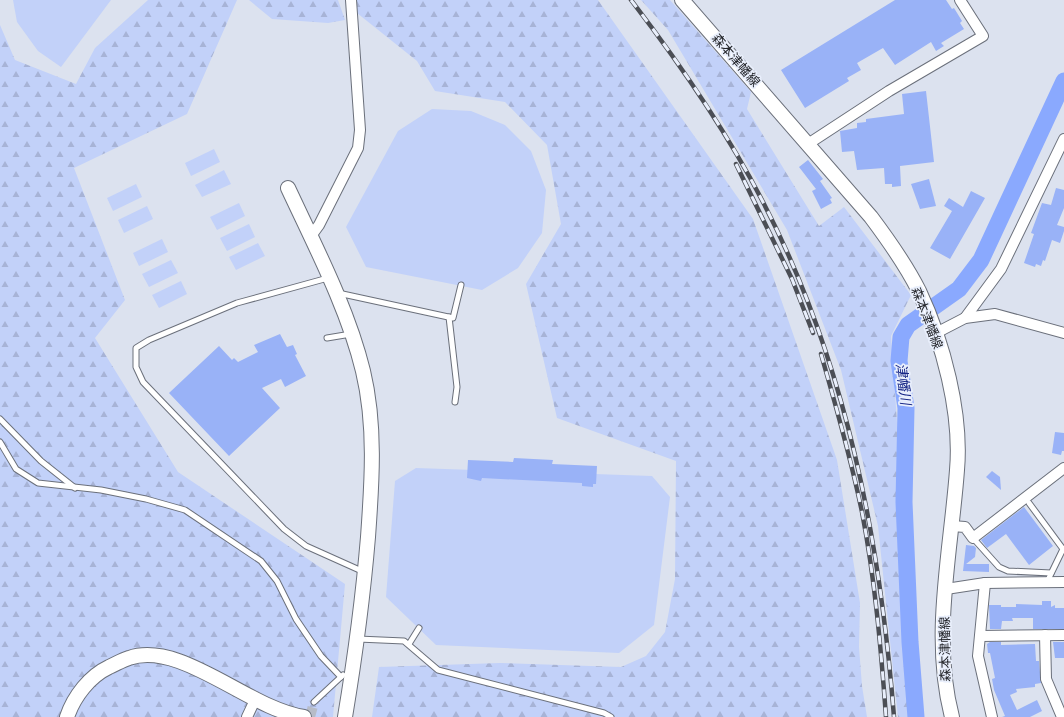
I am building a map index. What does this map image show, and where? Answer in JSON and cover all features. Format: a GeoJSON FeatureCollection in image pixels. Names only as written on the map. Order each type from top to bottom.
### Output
{"type":"FeatureCollection","features":[{"type":"Feature","properties":{"kind":"street"},"geometry":{"type":"LineString","coordinates":[[311,236],[319,225],[358,148],[360,130],[351,0]]}},
{"type":"Feature","properties":{"kind":"street","name":"森本津幡線"},"geometry":{"type":"LineString","coordinates":[[682,0],[871,217],[897,253],[919,292],[936,333],[956,420],[958,468],[942,627],[946,695],[952,717]]}},
{"type":"Feature","properties":{"kind":"street"},"geometry":{"type":"LineString","coordinates":[[808,144],[889,91],[983,36],[960,0]]}},
{"type":"Feature","properties":{"kind":"street"},"geometry":{"type":"LineString","coordinates":[[965,318],[1002,269],[1063,143]]}},
{"type":"Feature","properties":{"kind":"street"},"geometry":{"type":"LineString","coordinates":[[288,188],[311,236],[351,334],[363,371],[370,416],[372,489],[365,573],[345,717]]}},
{"type":"Feature","properties":{"kind":"street"},"geometry":{"type":"LineString","coordinates":[[936,333],[965,318],[995,314],[1064,333]]}},
{"type":"Feature","properties":{"kind":"street"},"geometry":{"type":"LineString","coordinates":[[952,526],[965,527],[973,538],[1064,468]]}},
{"type":"Feature","properties":{"kind":"street"},"geometry":{"type":"LineString","coordinates":[[946,589],[985,583],[1049,578],[1064,582]]}},
{"type":"Feature","properties":{"kind":"street"},"geometry":{"type":"LineString","coordinates":[[985,583],[978,656],[992,717]]}},
{"type":"Feature","properties":{"kind":"street"},"geometry":{"type":"LineString","coordinates":[[1045,635],[1046,679],[1062,717]]}},
{"type":"Feature","properties":{"kind":"street"},"geometry":{"type":"LineString","coordinates":[[981,636],[1064,635]]}},
{"type":"Feature","properties":{"kind":"street"},"geometry":{"type":"LineString","coordinates":[[67,717],[77,697],[86,684],[104,669],[130,657],[152,656],[174,658],[197,668],[255,700],[288,715],[304,717]]}},
{"type":"Feature","properties":{"kind":"street"},"geometry":{"type":"LineString","coordinates":[[247,717],[255,700]]}},
{"type":"Feature","properties":{"kind":"lane"},"geometry":{"type":"LineString","coordinates":[[328,278],[237,303],[150,340],[136,348],[136,367],[143,382],[284,529],[306,546],[365,573]]}},
{"type":"Feature","properties":{"kind":"lane"},"geometry":{"type":"LineString","coordinates":[[335,293],[453,318],[460,285]]}},
{"type":"Feature","properties":{"kind":"lane"},"geometry":{"type":"LineString","coordinates":[[449,317],[457,387],[455,402]]}},
{"type":"Feature","properties":{"kind":"lane"},"geometry":{"type":"LineString","coordinates":[[327,338],[351,334]]}},
{"type":"Feature","properties":{"kind":"lane"},"geometry":{"type":"LineString","coordinates":[[0,419],[41,461],[75,488]]}},
{"type":"Feature","properties":{"kind":"lane"},"geometry":{"type":"LineString","coordinates":[[0,442],[16,469],[38,483],[123,494],[185,510],[261,560],[277,581],[296,619],[321,656],[341,677]]}},
{"type":"Feature","properties":{"kind":"lane"},"geometry":{"type":"LineString","coordinates":[[973,538],[999,567],[1049,578],[1063,550],[1029,503]]}},
{"type":"Feature","properties":{"kind":"lane"},"geometry":{"type":"LineString","coordinates":[[409,644],[419,628]]}},
{"type":"Feature","properties":{"kind":"lane"},"geometry":{"type":"LineString","coordinates":[[357,639],[404,641],[438,670],[611,717]]}},
{"type":"Feature","properties":{"kind":"lane"},"geometry":{"type":"LineString","coordinates":[[314,702],[353,668]]}},
{"type":"Feature","properties":{"kind":"green space"},"geometry":{"type":"Polygon","coordinates":[[[13,0],[111,0],[61,67],[38,51],[17,22],[13,0]]]}},
{"type":"Feature","properties":{"kind":"green space"},"geometry":{"type":"Polygon","coordinates":[[[148,0],[237,0],[187,114],[74,168],[125,300],[95,338],[178,472],[345,584],[333,717],[0,717],[0,25],[15,60],[76,84],[95,48],[148,0]]]}},
{"type":"Feature","properties":{"kind":"green space"},"geometry":{"type":"Polygon","coordinates":[[[249,0],[338,0],[345,20],[328,23],[272,19],[249,0]]]}},
{"type":"Feature","properties":{"kind":"green space"},"geometry":{"type":"Polygon","coordinates":[[[356,0],[598,0],[753,219],[837,460],[860,603],[859,647],[862,686],[867,717],[372,717],[379,667],[500,663],[621,667],[646,656],[665,632],[675,579],[676,461],[557,418],[526,284],[561,224],[547,145],[505,102],[435,91],[417,61],[357,13],[356,0]]]}},
{"type":"Feature","properties":{"kind":"green space"},"geometry":{"type":"Polygon","coordinates":[[[641,0],[670,0],[751,92],[747,109],[819,226],[844,207],[911,295],[891,336],[897,422],[902,601],[911,717],[898,717],[878,526],[841,370],[787,230],[668,30],[641,0]]]}},
{"type":"Feature","properties":{"kind":"green space"},"geometry":{"type":"Polygon","coordinates":[[[432,109],[471,111],[505,125],[531,151],[546,190],[542,233],[518,268],[482,290],[366,267],[346,227],[398,131],[432,109]]]}},
{"type":"Feature","properties":{"kind":"green space"},"geometry":{"type":"Polygon","coordinates":[[[214,149],[220,162],[191,176],[185,163],[214,149]]]}},
{"type":"Feature","properties":{"kind":"green space"},"geometry":{"type":"Polygon","coordinates":[[[224,170],[231,184],[202,197],[195,185],[224,170]]]}},
{"type":"Feature","properties":{"kind":"green space"},"geometry":{"type":"Polygon","coordinates":[[[136,184],[142,197],[113,211],[107,198],[136,184]]]}},
{"type":"Feature","properties":{"kind":"green space"},"geometry":{"type":"Polygon","coordinates":[[[239,203],[245,216],[217,230],[210,217],[239,203]]]}},
{"type":"Feature","properties":{"kind":"green space"},"geometry":{"type":"Polygon","coordinates":[[[147,206],[153,219],[124,233],[118,220],[147,206]]]}},
{"type":"Feature","properties":{"kind":"green space"},"geometry":{"type":"Polygon","coordinates":[[[249,224],[255,237],[227,251],[220,238],[249,224]]]}},
{"type":"Feature","properties":{"kind":"green space"},"geometry":{"type":"Polygon","coordinates":[[[162,239],[168,252],[139,266],[133,253],[162,239]]]}},
{"type":"Feature","properties":{"kind":"green space"},"geometry":{"type":"Polygon","coordinates":[[[258,243],[265,256],[236,270],[229,257],[258,243]]]}},
{"type":"Feature","properties":{"kind":"green space"},"geometry":{"type":"Polygon","coordinates":[[[171,260],[178,273],[149,287],[142,274],[171,260]]]}},
{"type":"Feature","properties":{"kind":"green space"},"geometry":{"type":"Polygon","coordinates":[[[181,281],[187,294],[159,308],[152,295],[181,281]]]}},
{"type":"Feature","properties":{"kind":"green space"},"geometry":{"type":"Polygon","coordinates":[[[416,468],[652,476],[670,497],[654,625],[619,653],[436,645],[386,597],[395,481],[416,468]]]}},
{"type":"Feature","properties":{"kind":"building"},"geometry":{"type":"Polygon","coordinates":[[[895,0],[946,0],[952,9],[954,8],[962,21],[960,23],[964,29],[941,43],[944,46],[936,51],[931,42],[895,65],[883,48],[857,63],[861,70],[847,78],[849,81],[805,108],[781,70],[895,0]]]}},
{"type":"Feature","properties":{"kind":"building"},"geometry":{"type":"Polygon","coordinates":[[[926,91],[934,162],[900,166],[901,186],[892,187],[892,184],[885,184],[884,168],[857,170],[854,151],[842,152],[840,131],[857,128],[857,123],[866,122],[866,119],[904,114],[902,94],[926,91]]]}},
{"type":"Feature","properties":{"kind":"building"},"geometry":{"type":"Polygon","coordinates":[[[808,160],[823,179],[820,181],[832,198],[830,199],[832,203],[821,209],[812,191],[816,189],[799,167],[808,160]]]}},
{"type":"Feature","properties":{"kind":"building"},"geometry":{"type":"Polygon","coordinates":[[[929,179],[936,206],[920,209],[911,184],[929,179]]]}},
{"type":"Feature","properties":{"kind":"building"},"geometry":{"type":"Polygon","coordinates":[[[1056,188],[1064,190],[1064,208],[1057,225],[1064,227],[1064,231],[1060,243],[1052,240],[1045,261],[1043,260],[1041,266],[1036,264],[1035,267],[1024,263],[1034,234],[1031,233],[1042,203],[1051,205],[1056,188]]]}},
{"type":"Feature","properties":{"kind":"building"},"geometry":{"type":"Polygon","coordinates":[[[971,191],[985,198],[950,259],[930,248],[952,211],[944,206],[949,198],[963,207],[971,191]]]}},
{"type":"Feature","properties":{"kind":"building"},"geometry":{"type":"Polygon","coordinates":[[[280,334],[287,347],[293,345],[297,354],[295,355],[306,376],[285,387],[281,379],[262,388],[280,408],[229,456],[169,393],[219,346],[232,360],[234,358],[238,362],[258,352],[254,345],[280,334]]]}},
{"type":"Feature","properties":{"kind":"building"},"geometry":{"type":"Polygon","coordinates":[[[1055,432],[1064,433],[1064,451],[1062,451],[1061,455],[1052,453],[1055,432]]]}},
{"type":"Feature","properties":{"kind":"building"},"geometry":{"type":"Polygon","coordinates":[[[514,458],[553,460],[552,464],[597,466],[596,484],[593,484],[593,487],[582,486],[582,483],[482,478],[481,481],[467,478],[468,460],[513,462],[514,458]]]}},
{"type":"Feature","properties":{"kind":"building"},"geometry":{"type":"Polygon","coordinates":[[[992,471],[1000,477],[1001,490],[986,477],[992,471]]]}},
{"type":"Feature","properties":{"kind":"building"},"geometry":{"type":"Polygon","coordinates":[[[1024,507],[1053,546],[1029,565],[1006,534],[987,548],[981,540],[1024,507]]]}},
{"type":"Feature","properties":{"kind":"building"},"geometry":{"type":"Polygon","coordinates":[[[966,545],[974,546],[976,548],[975,557],[966,564],[989,564],[989,572],[963,571],[966,545]]]}},
{"type":"Feature","properties":{"kind":"building"},"geometry":{"type":"Polygon","coordinates":[[[1042,601],[1051,601],[1051,607],[1055,605],[1055,608],[1064,608],[1064,629],[1033,629],[1033,618],[1012,618],[1013,621],[1002,621],[1001,629],[990,629],[989,605],[1016,607],[1016,604],[1042,605],[1042,601]]]}},
{"type":"Feature","properties":{"kind":"building"},"geometry":{"type":"Polygon","coordinates":[[[990,642],[1001,642],[1001,645],[1035,644],[1036,661],[1039,661],[1041,683],[1035,684],[1035,687],[1016,689],[1017,692],[1010,695],[1017,710],[1037,700],[1042,711],[1030,717],[1002,717],[1005,716],[994,690],[992,679],[995,678],[987,644],[990,642]]]}},
{"type":"Feature","properties":{"kind":"building"},"geometry":{"type":"Polygon","coordinates":[[[1053,642],[1064,642],[1064,658],[1055,658],[1053,642]]]}},
{"type":"Feature","properties":{"kind":"waterway","name":"津幡川"},"geometry":{"type":"LineString","coordinates":[[916,717],[910,642],[904,502],[906,408],[899,361],[901,337],[908,325],[959,289],[981,260],[1064,81]]}},
{"type":"Feature","properties":{"kind":"tunnel"},"geometry":{"type":"LineString","coordinates":[[310,717],[314,702]]}},
{"type":"Feature","properties":{"kind":"railway"},"geometry":{"type":"LineString","coordinates":[[631,0],[702,98],[749,175],[792,263],[817,325],[837,388],[854,453],[868,518],[888,650],[894,717]]}},
{"type":"Feature","properties":{"kind":"railway"},"geometry":{"type":"LineString","coordinates":[[736,164],[792,279],[813,333]]}},
{"type":"Feature","properties":{"kind":"railway"},"geometry":{"type":"LineString","coordinates":[[821,354],[848,452],[867,537],[877,614],[886,717]]}}]}
